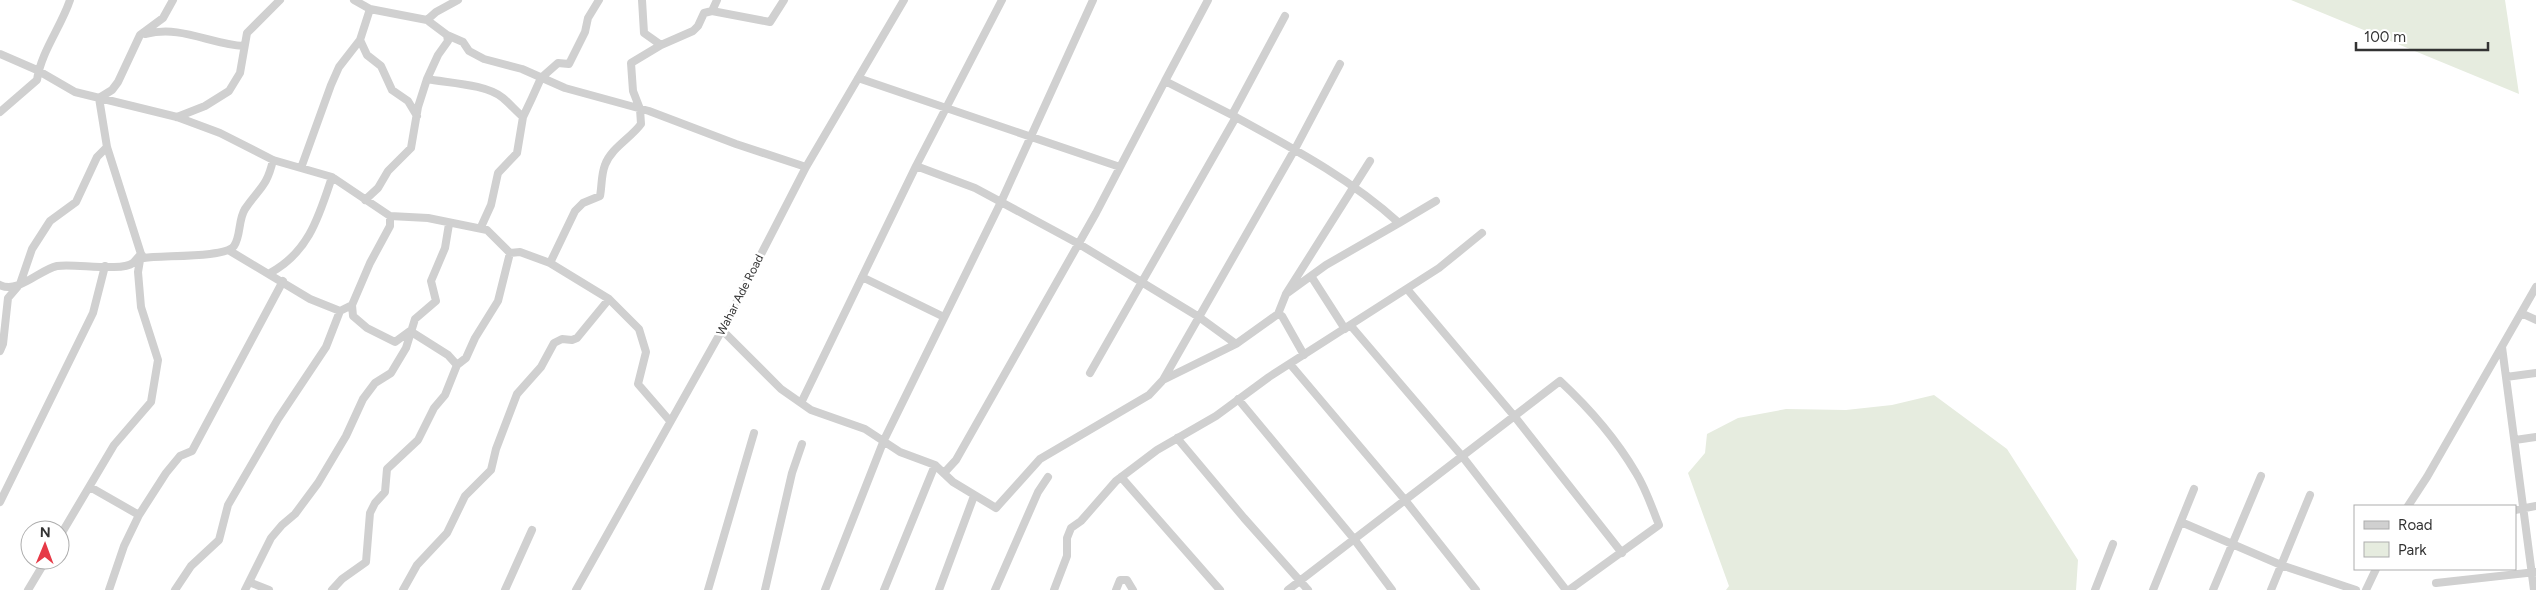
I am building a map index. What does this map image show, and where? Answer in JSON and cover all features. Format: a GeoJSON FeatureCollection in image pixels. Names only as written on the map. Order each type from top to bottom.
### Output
{"type":"FeatureCollection","features":[{"type":"Feature","properties":{"kind":"street"},"geometry":{"type":"LineString","coordinates":[[0,112],[37,80],[37,70],[63,21],[70,0]]}},
{"type":"Feature","properties":{"kind":"street"},"geometry":{"type":"LineString","coordinates":[[98,98],[112,90],[118,82],[140,35],[163,18],[172,0]]}},
{"type":"Feature","properties":{"kind":"street"},"geometry":{"type":"LineString","coordinates":[[177,117],[205,106],[229,91],[240,73],[248,33],[280,0]]}},
{"type":"Feature","properties":{"kind":"street"},"geometry":{"type":"LineString","coordinates":[[354,0],[370,9],[427,20],[447,35],[463,42],[469,51],[484,59],[522,69],[565,88],[640,109],[806,167]]}},
{"type":"Feature","properties":{"kind":"street"},"geometry":{"type":"LineString","coordinates":[[427,20],[436,12],[458,0]]}},
{"type":"Feature","properties":{"kind":"street"},"geometry":{"type":"LineString","coordinates":[[481,227],[491,205],[498,173],[517,153],[523,117],[541,78],[558,63],[569,64],[585,32],[588,18],[599,0]]}},
{"type":"Feature","properties":{"kind":"street"},"geometry":{"type":"LineString","coordinates":[[642,0],[644,32],[661,45]]}},
{"type":"Feature","properties":{"kind":"street"},"geometry":{"type":"LineString","coordinates":[[550,263],[574,211],[583,203],[600,196],[605,163],[611,153],[633,135],[641,124],[640,109],[633,91],[631,64],[661,45],[692,31],[698,26],[704,14],[712,10],[717,0]]}},
{"type":"Feature","properties":{"kind":"street"},"geometry":{"type":"LineString","coordinates":[[712,10],[770,22],[784,0]]}},
{"type":"Feature","properties":{"kind":"street","name":"Wahar Ade Road"},"geometry":{"type":"LineString","coordinates":[[576,590],[722,330],[806,167],[904,0]]}},
{"type":"Feature","properties":{"kind":"street"},"geometry":{"type":"LineString","coordinates":[[801,403],[916,166],[1002,0]]}},
{"type":"Feature","properties":{"kind":"street"},"geometry":{"type":"LineString","coordinates":[[825,590],[884,440],[1002,202],[1093,0]]}},
{"type":"Feature","properties":{"kind":"street"},"geometry":{"type":"LineString","coordinates":[[944,473],[961,452],[1079,244],[1208,0]]}},
{"type":"Feature","properties":{"kind":"street"},"geometry":{"type":"LineString","coordinates":[[300,168],[335,76],[360,40],[370,9]]}},
{"type":"Feature","properties":{"kind":"street"},"geometry":{"type":"LineString","coordinates":[[1090,373],[1234,116],[1285,16]]}},
{"type":"Feature","properties":{"kind":"street"},"geometry":{"type":"LineString","coordinates":[[140,35],[172,31],[191,34],[214,42],[244,46]]}},
{"type":"Feature","properties":{"kind":"street"},"geometry":{"type":"LineString","coordinates":[[365,200],[378,188],[388,171],[411,148],[427,80],[438,55],[448,41],[447,35]]}},
{"type":"Feature","properties":{"kind":"street"},"geometry":{"type":"LineString","coordinates":[[360,40],[367,55],[380,66],[392,90],[408,101],[417,117]]}},
{"type":"Feature","properties":{"kind":"street"},"geometry":{"type":"LineString","coordinates":[[0,54],[37,70],[75,92],[177,117],[220,133],[273,160],[332,177],[390,216],[428,218],[449,224],[481,227],[494,235],[510,253],[520,252],[550,263],[609,299],[639,329],[646,352],[638,384],[670,422]]}},
{"type":"Feature","properties":{"kind":"street"},"geometry":{"type":"LineString","coordinates":[[722,330],[767,375],[811,410],[865,429],[900,452],[935,465],[974,496],[996,508],[1040,459],[1149,395],[1163,380],[1295,149],[1340,64]]}},
{"type":"Feature","properties":{"kind":"street"},"geometry":{"type":"LineString","coordinates":[[858,78],[1120,167]]}},
{"type":"Feature","properties":{"kind":"street"},"geometry":{"type":"LineString","coordinates":[[427,80],[489,90],[503,97],[523,117]]}},
{"type":"Feature","properties":{"kind":"street"},"geometry":{"type":"LineString","coordinates":[[1165,81],[1234,116],[1333,171],[1399,223]]}},
{"type":"Feature","properties":{"kind":"street"},"geometry":{"type":"LineString","coordinates":[[70,520],[114,445],[151,402],[158,360],[141,307],[138,272],[141,254],[106,147],[98,98]]}},
{"type":"Feature","properties":{"kind":"street"},"geometry":{"type":"LineString","coordinates":[[0,351],[4,344],[8,298],[20,284],[32,249],[50,221],[76,202],[98,157],[106,147]]}},
{"type":"Feature","properties":{"kind":"street"},"geometry":{"type":"LineString","coordinates":[[230,251],[236,243],[242,216],[266,184],[273,160]]}},
{"type":"Feature","properties":{"kind":"street"},"geometry":{"type":"LineString","coordinates":[[1163,380],[1236,344],[1278,314],[1286,294],[1370,162]]}},
{"type":"Feature","properties":{"kind":"street"},"geometry":{"type":"LineString","coordinates":[[916,166],[975,188],[1079,244],[1199,317],[1236,344]]}},
{"type":"Feature","properties":{"kind":"street"},"geometry":{"type":"LineString","coordinates":[[270,273],[296,255],[307,241],[320,212],[332,177]]}},
{"type":"Feature","properties":{"kind":"street"},"geometry":{"type":"LineString","coordinates":[[1286,294],[1311,276],[1436,200]]}},
{"type":"Feature","properties":{"kind":"street"},"geometry":{"type":"LineString","coordinates":[[390,216],[390,226],[370,263],[352,304],[353,316],[367,328],[395,342],[410,331]]}},
{"type":"Feature","properties":{"kind":"street"},"geometry":{"type":"LineString","coordinates":[[245,590],[271,538],[295,514],[318,483],[346,436],[363,400],[375,383],[391,372],[406,348],[410,331],[418,316],[436,301],[431,281],[445,248],[449,224]]}},
{"type":"Feature","properties":{"kind":"street"},"geometry":{"type":"LineString","coordinates":[[1054,590],[1067,556],[1067,538],[1071,528],[1081,521],[1121,477],[1177,438],[1216,416],[1290,364],[1439,268],[1482,233]]}},
{"type":"Feature","properties":{"kind":"street"},"geometry":{"type":"LineString","coordinates":[[141,254],[144,258],[164,255],[216,254],[230,251],[270,273],[310,299],[340,311]]}},
{"type":"Feature","properties":{"kind":"street"},"geometry":{"type":"LineString","coordinates":[[332,590],[342,579],[366,562],[370,514],[374,503],[385,492],[387,469],[418,440],[434,408],[444,395],[458,365],[466,358],[475,338],[498,301],[510,253]]}},
{"type":"Feature","properties":{"kind":"street"},"geometry":{"type":"LineString","coordinates":[[0,285],[9,287],[20,284],[42,271],[59,265],[105,266],[133,263],[141,254]]}},
{"type":"Feature","properties":{"kind":"street"},"geometry":{"type":"LineString","coordinates":[[0,502],[93,313],[105,266]]}},
{"type":"Feature","properties":{"kind":"street"},"geometry":{"type":"LineString","coordinates":[[1288,590],[1300,580],[1462,456],[1514,417],[1560,381],[1576,397],[1627,458],[1637,474],[1659,525],[1622,553],[1567,590],[1462,456],[1348,328],[1311,276]]}},
{"type":"Feature","properties":{"kind":"street"},"geometry":{"type":"LineString","coordinates":[[862,277],[944,317]]}},
{"type":"Feature","properties":{"kind":"street"},"geometry":{"type":"LineString","coordinates":[[109,590],[124,546],[139,515],[170,468],[180,456],[192,451],[283,281]]}},
{"type":"Feature","properties":{"kind":"street"},"geometry":{"type":"LineString","coordinates":[[2409,505],[2427,477],[2536,287]]}},
{"type":"Feature","properties":{"kind":"street"},"geometry":{"type":"LineString","coordinates":[[1407,289],[1514,417],[1622,553]]}},
{"type":"Feature","properties":{"kind":"street"},"geometry":{"type":"LineString","coordinates":[[402,590],[417,565],[447,533],[465,496],[491,470],[496,449],[517,394],[541,367],[554,343],[562,339],[572,340],[577,338],[609,299]]}},
{"type":"Feature","properties":{"kind":"street"},"geometry":{"type":"LineString","coordinates":[[175,590],[191,566],[219,540],[228,505],[278,419],[326,347],[340,311],[352,304]]}},
{"type":"Feature","properties":{"kind":"street"},"geometry":{"type":"LineString","coordinates":[[2522,313],[2536,320]]}},
{"type":"Feature","properties":{"kind":"street"},"geometry":{"type":"LineString","coordinates":[[1278,314],[1282,316],[1304,355]]}},
{"type":"Feature","properties":{"kind":"street"},"geometry":{"type":"LineString","coordinates":[[410,331],[448,354],[458,365]]}},
{"type":"Feature","properties":{"kind":"street"},"geometry":{"type":"LineString","coordinates":[[2502,346],[2534,573],[2534,590]]}},
{"type":"Feature","properties":{"kind":"street"},"geometry":{"type":"LineString","coordinates":[[1290,364],[1405,500],[1476,590]]}},
{"type":"Feature","properties":{"kind":"street"},"geometry":{"type":"LineString","coordinates":[[2506,377],[2536,373]]}},
{"type":"Feature","properties":{"kind":"street"},"geometry":{"type":"LineString","coordinates":[[1238,399],[1354,539],[1392,590]]}},
{"type":"Feature","properties":{"kind":"street"},"geometry":{"type":"LineString","coordinates":[[708,590],[754,433]]}},
{"type":"Feature","properties":{"kind":"street"},"geometry":{"type":"LineString","coordinates":[[2515,440],[2536,437]]}},
{"type":"Feature","properties":{"kind":"street"},"geometry":{"type":"LineString","coordinates":[[1177,438],[1308,590]]}},
{"type":"Feature","properties":{"kind":"street"},"geometry":{"type":"LineString","coordinates":[[765,590],[792,472],[802,444]]}},
{"type":"Feature","properties":{"kind":"street"},"geometry":{"type":"LineString","coordinates":[[884,590],[935,465]]}},
{"type":"Feature","properties":{"kind":"street"},"geometry":{"type":"LineString","coordinates":[[2213,590],[2261,476]]}},
{"type":"Feature","properties":{"kind":"street"},"geometry":{"type":"LineString","coordinates":[[995,590],[1038,492],[1048,477]]}},
{"type":"Feature","properties":{"kind":"street"},"geometry":{"type":"LineString","coordinates":[[1121,477],[1220,590]]}},
{"type":"Feature","properties":{"kind":"street"},"geometry":{"type":"LineString","coordinates":[[90,487],[139,515]]}},
{"type":"Feature","properties":{"kind":"street"},"geometry":{"type":"LineString","coordinates":[[2153,590],[2194,489]]}},
{"type":"Feature","properties":{"kind":"street"},"geometry":{"type":"LineString","coordinates":[[2271,590],[2310,495]]}},
{"type":"Feature","properties":{"kind":"street"},"geometry":{"type":"LineString","coordinates":[[939,590],[974,496]]}},
{"type":"Feature","properties":{"kind":"street"},"geometry":{"type":"LineString","coordinates":[[2516,510],[2536,506]]}},
{"type":"Feature","properties":{"kind":"street"},"geometry":{"type":"LineString","coordinates":[[2181,522],[2281,565],[2356,590]]}},
{"type":"Feature","properties":{"kind":"street"},"geometry":{"type":"LineString","coordinates":[[505,590],[532,530]]}},
{"type":"Feature","properties":{"kind":"street"},"geometry":{"type":"LineString","coordinates":[[2096,590],[2113,544]]}},
{"type":"Feature","properties":{"kind":"street"},"geometry":{"type":"LineString","coordinates":[[28,590],[40,570]]}},
{"type":"Feature","properties":{"kind":"street"},"geometry":{"type":"LineString","coordinates":[[2366,590],[2376,570]]}},
{"type":"Feature","properties":{"kind":"street"},"geometry":{"type":"LineString","coordinates":[[2436,583],[2534,573]]}},
{"type":"Feature","properties":{"kind":"street"},"geometry":{"type":"LineString","coordinates":[[1116,590],[1120,580],[1126,580],[1133,590]]}},
{"type":"Feature","properties":{"kind":"street"},"geometry":{"type":"LineString","coordinates":[[249,582],[269,590]]}},
{"type":"Feature","properties":{"kind":"green space"},"geometry":{"type":"Polygon","coordinates":[[[2291,0],[2505,0],[2519,94],[2291,0]]]}},
{"type":"Feature","properties":{"kind":"green space"},"geometry":{"type":"Polygon","coordinates":[[[1934,395],[2007,449],[2078,560],[2076,590],[1726,590],[1729,586],[1688,473],[1705,453],[1707,434],[1738,418],[1786,409],[1846,410],[1892,405],[1934,395]]]}}]}
